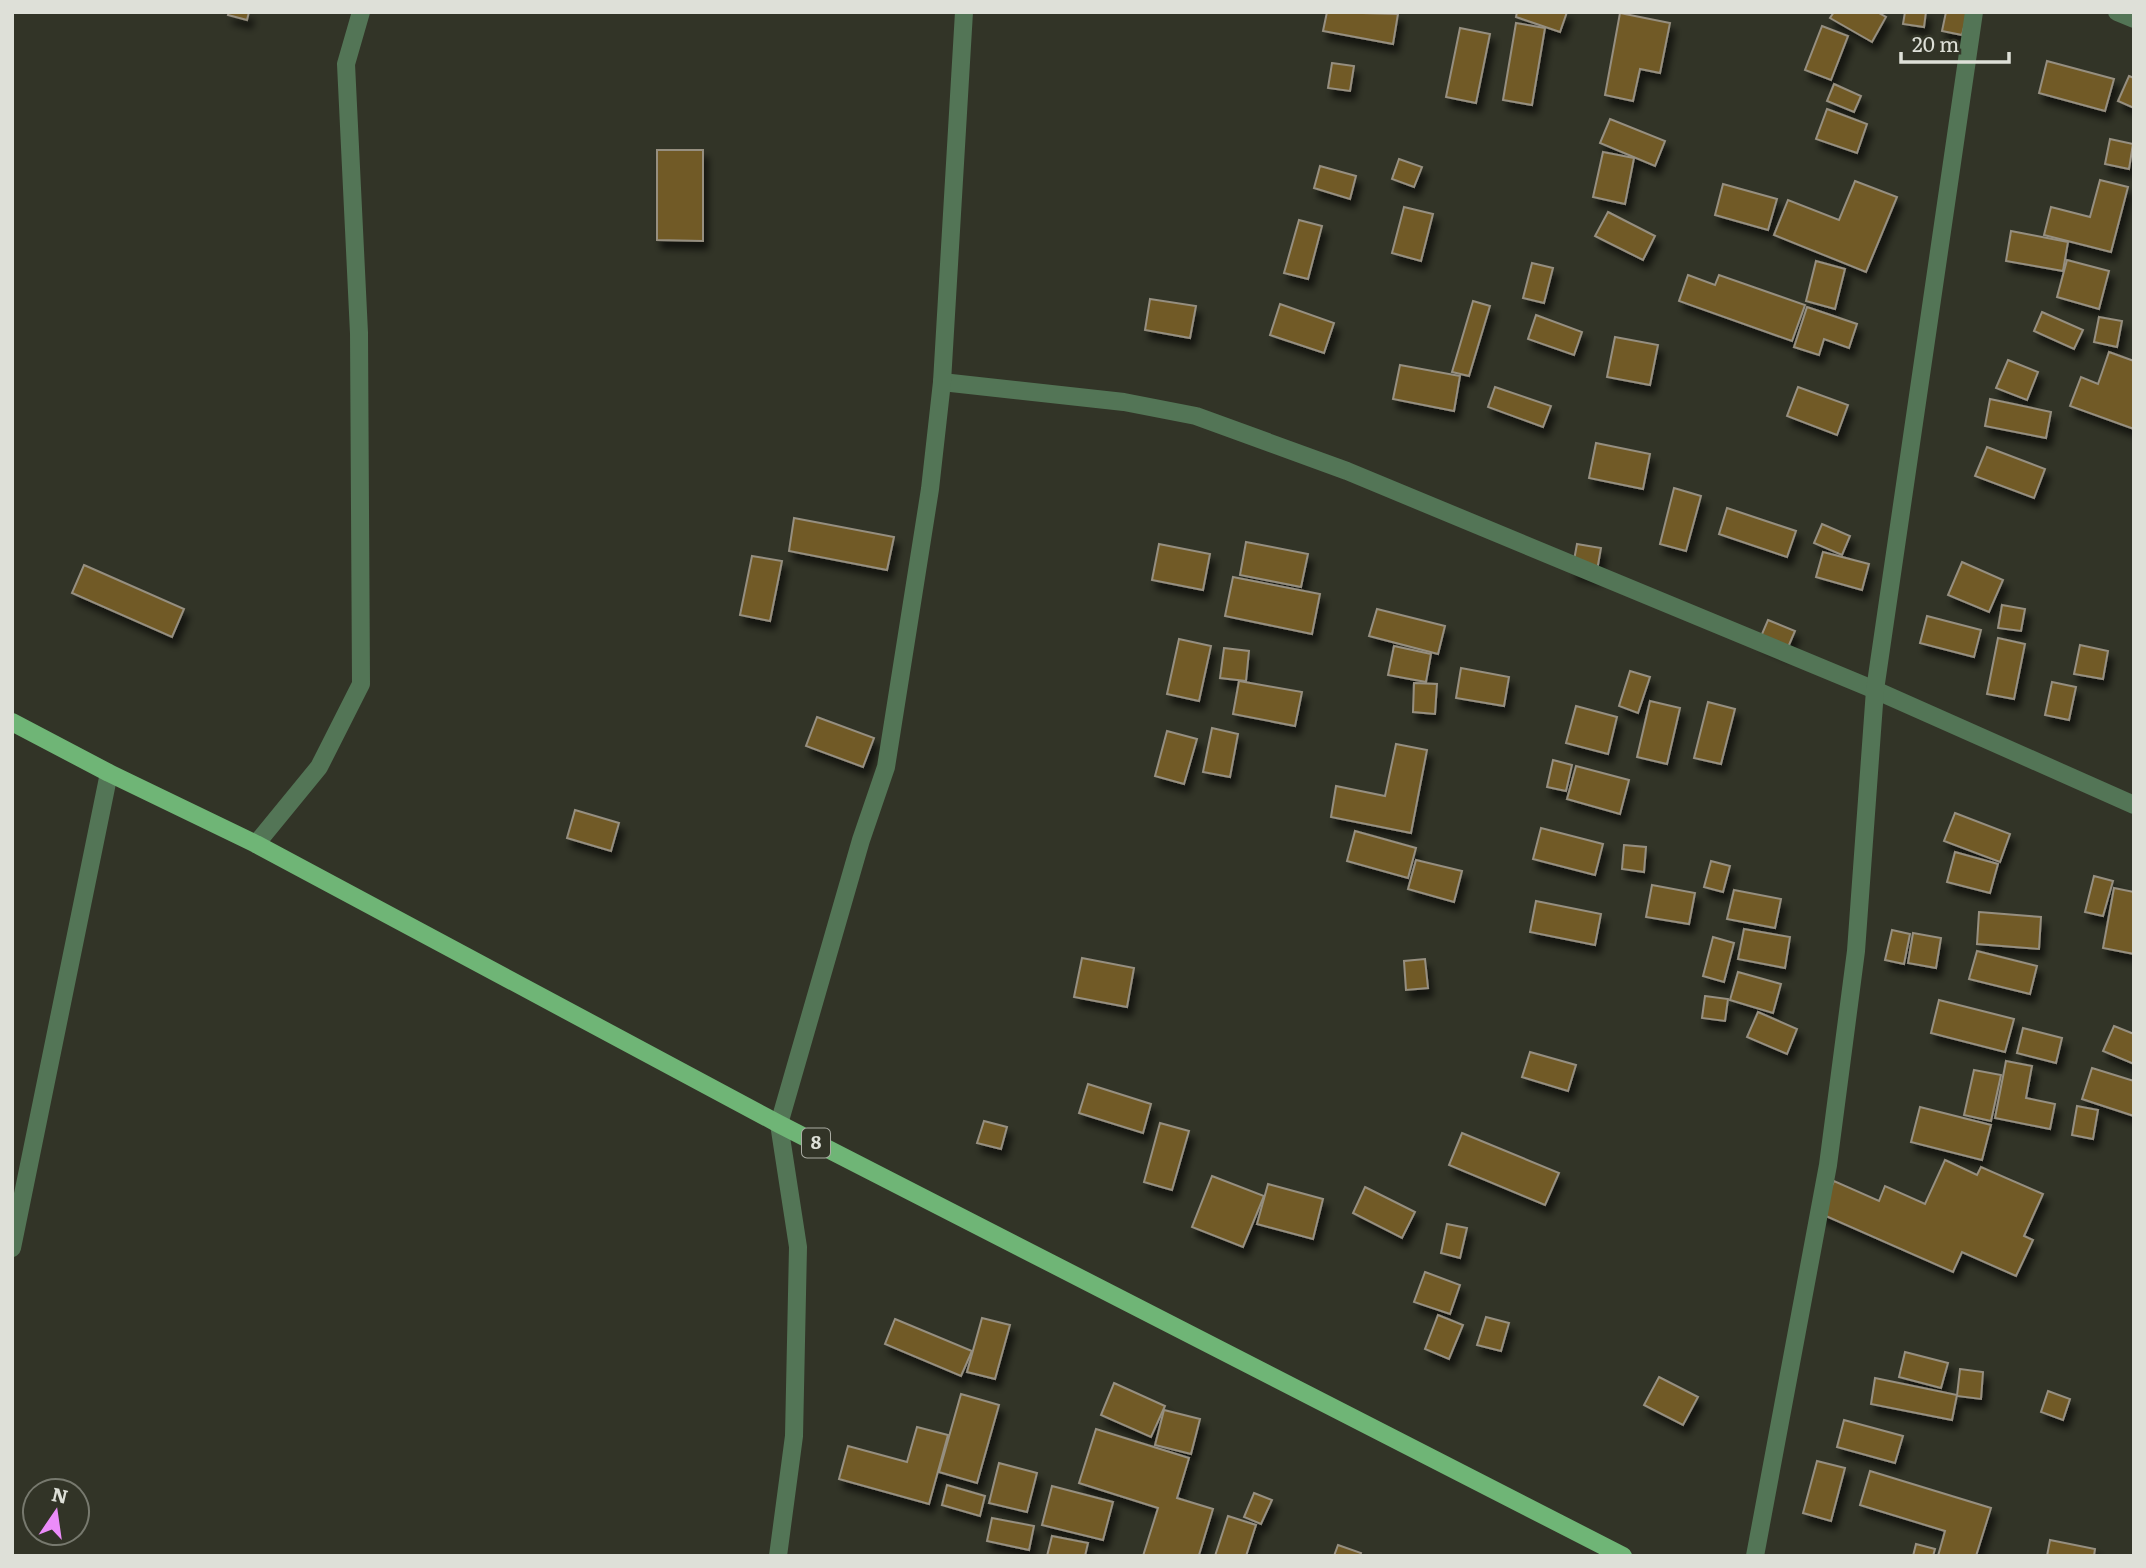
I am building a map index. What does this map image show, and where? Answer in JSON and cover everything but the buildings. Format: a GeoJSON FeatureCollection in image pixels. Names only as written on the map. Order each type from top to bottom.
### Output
{"type":"FeatureCollection","features":[{"type":"Feature","properties":{"kind":"main road","name":"8"},"geometry":{"type":"LineString","coordinates":[[12,722],[256,844],[779,1124],[1623,1556]]}},
{"type":"Feature","properties":{"kind":"street"},"geometry":{"type":"LineString","coordinates":[[256,844],[319,767],[361,684],[359,332],[346,64],[360,12]]}},
{"type":"Feature","properties":{"kind":"street"},"geometry":{"type":"LineString","coordinates":[[778,1556],[794,1436],[798,1247],[779,1124],[861,840],[886,767],[930,489],[942,382],[964,12]]}},
{"type":"Feature","properties":{"kind":"street"},"geometry":{"type":"LineString","coordinates":[[1755,1556],[1828,1165],[1856,951],[1875,690],[1974,12]]}},
{"type":"Feature","properties":{"kind":"street"},"geometry":{"type":"LineString","coordinates":[[2117,12],[2134,19]]}},
{"type":"Feature","properties":{"kind":"street"},"geometry":{"type":"LineString","coordinates":[[942,382],[1124,402],[1196,416],[1347,471],[1875,690],[2134,805]]}},
{"type":"Feature","properties":{"kind":"street"},"geometry":{"type":"LineString","coordinates":[[12,1248],[110,773]]}}]}
